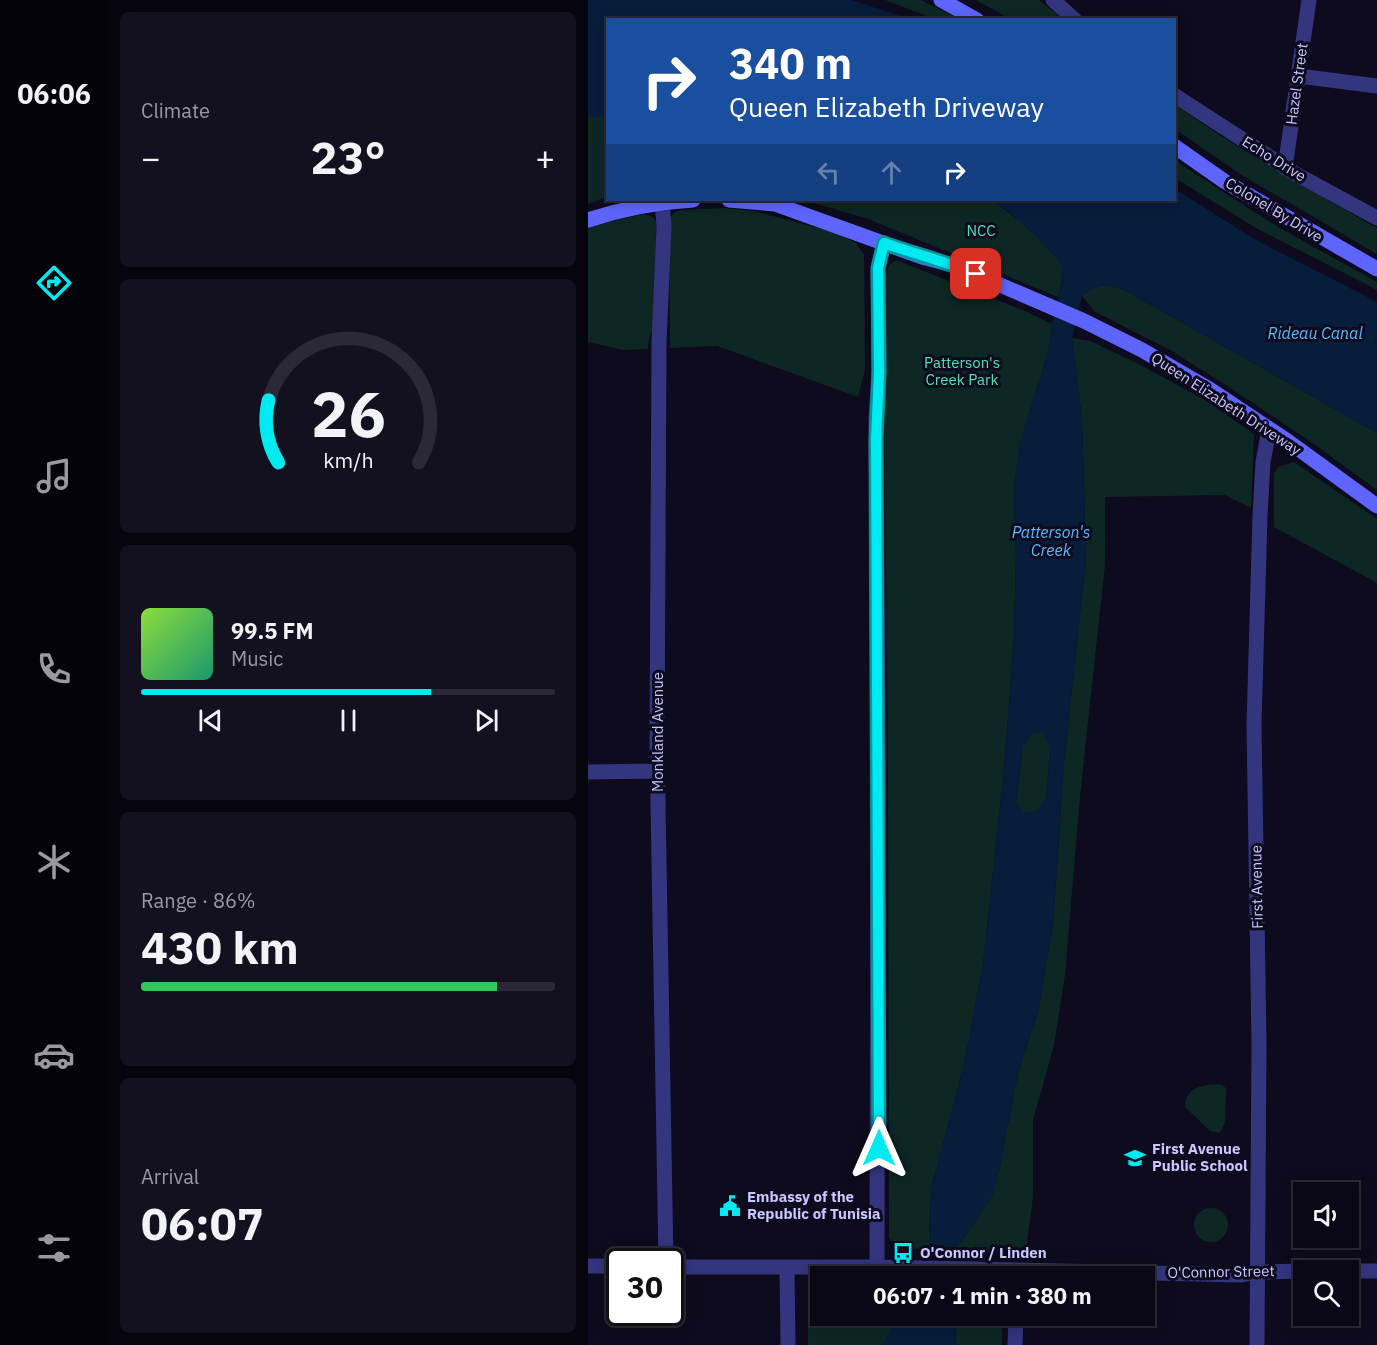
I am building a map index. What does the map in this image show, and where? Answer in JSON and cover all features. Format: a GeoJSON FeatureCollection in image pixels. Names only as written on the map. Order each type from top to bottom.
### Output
{"type":"FeatureCollection","features":[{"type":"Feature","properties":{"kind":"main road"},"geometry":{"type":"LineString","coordinates":[[940,0],[973,18]]}},
{"type":"Feature","properties":{"kind":"main road","name":"Colonel By Drive"},"geometry":{"type":"LineString","coordinates":[[1176,147],[1224,180],[1377,269]]}},
{"type":"Feature","properties":{"kind":"main road"},"geometry":{"type":"LineString","coordinates":[[588,220],[608,213],[678,201]]}},
{"type":"Feature","properties":{"kind":"main road","name":"Queen Elizabeth Driveway"},"geometry":{"type":"LineString","coordinates":[[740,201],[775,204],[922,257],[957,266],[1084,321],[1142,350],[1211,390],[1377,506]]}},
{"type":"Feature","properties":{"kind":"street"},"geometry":{"type":"LineString","coordinates":[[1053,0],[1073,18]]}},
{"type":"Feature","properties":{"kind":"street","name":"Hazel Street"},"geometry":{"type":"LineString","coordinates":[[1285,168],[1309,0]]}},
{"type":"Feature","properties":{"kind":"street"},"geometry":{"type":"LineString","coordinates":[[1299,76],[1377,86]]}},
{"type":"Feature","properties":{"kind":"street","name":"Echo Drive"},"geometry":{"type":"LineString","coordinates":[[1176,96],[1285,168],[1377,218]]}},
{"type":"Feature","properties":{"kind":"street","name":"Monkland Avenue"},"geometry":{"type":"LineString","coordinates":[[662,202],[664,226],[658,343],[657,771],[666,1248]]}},
{"type":"Feature","properties":{"kind":"street"},"geometry":{"type":"LineString","coordinates":[[878,1266],[876,417],[879,372],[878,268],[884,243]]}},
{"type":"Feature","properties":{"kind":"street","name":"First Avenue"},"geometry":{"type":"LineString","coordinates":[[1257,1345],[1259,1044],[1254,724],[1260,516],[1263,462],[1269,430]]}},
{"type":"Feature","properties":{"kind":"street"},"geometry":{"type":"LineString","coordinates":[[588,772],[657,771]]}},
{"type":"Feature","properties":{"kind":"street"},"geometry":{"type":"LineString","coordinates":[[588,1266],[606,1266]]}},
{"type":"Feature","properties":{"kind":"street","name":"O'Connor Street"},"geometry":{"type":"LineString","coordinates":[[684,1267],[810,1268]]}},
{"type":"Feature","properties":{"kind":"street"},"geometry":{"type":"LineString","coordinates":[[787,1268],[788,1345]]}},
{"type":"Feature","properties":{"kind":"street","name":"O'Connor Street"},"geometry":{"type":"LineString","coordinates":[[1155,1275],[1241,1275],[1257,1272],[1293,1271]]}},
{"type":"Feature","properties":{"kind":"street"},"geometry":{"type":"LineString","coordinates":[[1359,1271],[1377,1271]]}},
{"type":"Feature","properties":{"kind":"street"},"geometry":{"type":"LineString","coordinates":[[1016,1326],[1016,1345]]}},
{"type":"Feature","properties":{"kind":"green space"},"geometry":{"type":"Polygon","coordinates":[[[885,0],[920,0],[958,18],[932,18],[885,0]]]}},
{"type":"Feature","properties":{"kind":"green space"},"geometry":{"type":"Polygon","coordinates":[[[976,0],[1039,0],[1061,18],[1008,18],[976,0]]]}},
{"type":"Feature","properties":{"kind":"green space"},"geometry":{"type":"Polygon","coordinates":[[[1176,105],[1249,153],[1377,228],[1377,254],[1240,174],[1176,130],[1176,105]]]}},
{"type":"Feature","properties":{"kind":"green space"},"geometry":{"type":"Polygon","coordinates":[[[588,117],[606,117],[606,197],[588,204],[588,117]]]}},
{"type":"Feature","properties":{"kind":"green space"},"geometry":{"type":"Polygon","coordinates":[[[1176,161],[1278,227],[1377,282],[1377,290],[1256,228],[1176,179],[1176,161]]]}},
{"type":"Feature","properties":{"kind":"green space","name":"NCC"},"geometry":{"type":"Polygon","coordinates":[[[807,201],[993,201],[1030,230],[1057,257],[1063,273],[1058,297],[868,219],[807,201]]]}},
{"type":"Feature","properties":{"kind":"green space"},"geometry":{"type":"Polygon","coordinates":[[[723,208],[755,211],[837,233],[856,243],[864,255],[865,370],[858,397],[717,346],[670,348],[669,218],[675,212],[682,210],[723,208]]]}},
{"type":"Feature","properties":{"kind":"green space"},"geometry":{"type":"Polygon","coordinates":[[[644,214],[653,217],[656,221],[655,323],[649,338],[648,349],[623,350],[588,342],[588,227],[644,214]]]}},
{"type":"Feature","properties":{"kind":"green space","name":"Patterson's Creek Park"},"geometry":{"type":"Polygon","coordinates":[[[896,260],[1052,324],[1048,352],[1020,443],[1014,489],[1016,556],[1014,639],[1004,769],[983,965],[964,1065],[932,1185],[929,1213],[930,1249],[898,1248],[889,1238],[884,387],[886,274],[889,265],[896,260]]]}},
{"type":"Feature","properties":{"kind":"green space"},"geometry":{"type":"Polygon","coordinates":[[[1106,285],[1123,289],[1377,433],[1377,490],[1229,387],[1170,350],[1094,311],[1082,296],[1090,289],[1106,285]]]}},
{"type":"Feature","properties":{"kind":"green space"},"geometry":{"type":"Polygon","coordinates":[[[1072,338],[1090,341],[1137,363],[1205,400],[1254,434],[1251,508],[1225,495],[1105,497],[1105,565],[1080,796],[1065,975],[1054,1045],[1033,1120],[1033,1197],[1026,1250],[950,1254],[964,1238],[992,1195],[999,1171],[1018,1073],[1038,1012],[1053,925],[1064,763],[1086,557],[1082,419],[1072,338]]]}},
{"type":"Feature","properties":{"kind":"green space"},"geometry":{"type":"Polygon","coordinates":[[[1294,462],[1377,519],[1377,583],[1274,527],[1274,474],[1278,467],[1294,462]]]}},
{"type":"Feature","properties":{"kind":"green space"},"geometry":{"type":"Polygon","coordinates":[[[1032,733],[1045,733],[1050,749],[1046,800],[1036,812],[1024,813],[1016,803],[1023,745],[1032,733]]]}},
{"type":"Feature","properties":{"kind":"green space"},"geometry":{"type":"Polygon","coordinates":[[[1213,1084],[1226,1088],[1225,1122],[1220,1133],[1210,1131],[1185,1107],[1190,1092],[1213,1084]]]}},
{"type":"Feature","properties":{"kind":"green space"},"geometry":{"type":"Polygon","coordinates":[[[1211,1208],[1223,1213],[1228,1225],[1223,1237],[1211,1242],[1199,1237],[1194,1225],[1199,1213],[1211,1208]]]}},
{"type":"Feature","properties":{"kind":"green space"},"geometry":{"type":"Polygon","coordinates":[[[808,1289],[810,1289],[810,1326],[893,1326],[883,1345],[808,1345],[808,1289]]]}},
{"type":"Feature","properties":{"kind":"green space"},"geometry":{"type":"Polygon","coordinates":[[[955,1326],[1002,1326],[1002,1345],[956,1345],[955,1326]]]}},
{"type":"Feature","properties":{"kind":"water"},"geometry":{"type":"Polygon","coordinates":[[[588,0],[851,0],[908,18],[606,18],[606,117],[588,117],[588,0]]]}},
{"type":"Feature","properties":{"kind":"water"},"geometry":{"type":"Polygon","coordinates":[[[1176,190],[1256,240],[1377,302],[1377,433],[1123,289],[1106,285],[1090,289],[1082,296],[1072,338],[1082,419],[1086,557],[1064,763],[1053,925],[1038,1012],[1018,1073],[992,1196],[964,1238],[950,1254],[936,1266],[926,1266],[930,1249],[929,1213],[932,1185],[964,1065],[983,965],[1004,769],[1014,639],[1016,556],[1014,489],[1020,443],[1048,352],[1063,278],[1060,263],[1037,237],[994,201],[1176,201],[1176,190]],[[1032,733],[1023,746],[1016,803],[1025,813],[1036,812],[1046,799],[1050,749],[1044,733],[1032,733]]]}},
{"type":"Feature","properties":{"kind":"water"},"geometry":{"type":"Polygon","coordinates":[[[893,1326],[955,1326],[956,1345],[883,1345],[893,1326]]]}},
{"type":"Feature","properties":{"kind":"pier"},"geometry":{"type":"Polygon","coordinates":[[[929,1248],[957,1250],[950,1266],[924,1266],[929,1248]]]}},
{"type":"Feature","properties":{"kind":"place","name":"First Avenue Public School"},"geometry":{"type":"Point","coordinates":[1135,1158]}},
{"type":"Feature","properties":{"kind":"place","name":"Embassy of the Republic of Tunisia"},"geometry":{"type":"Point","coordinates":[730,1206]}},
{"type":"Feature","properties":{"kind":"place","name":"O'Connor / Linden"},"geometry":{"type":"Point","coordinates":[903,1253]}},
{"type":"Feature","properties":{"kind":"route"},"geometry":{"type":"LineString","coordinates":[[879,1148],[876,439],[879,372],[878,268],[884,243],[976,274]]}},
{"type":"Feature","properties":{"kind":"water label","name":"Rideau Canal"},"geometry":{"type":"Point","coordinates":[1315,333]}},
{"type":"Feature","properties":{"kind":"water label","name":"Patterson's Creek"},"geometry":{"type":"Point","coordinates":[1051,541]}}]}
